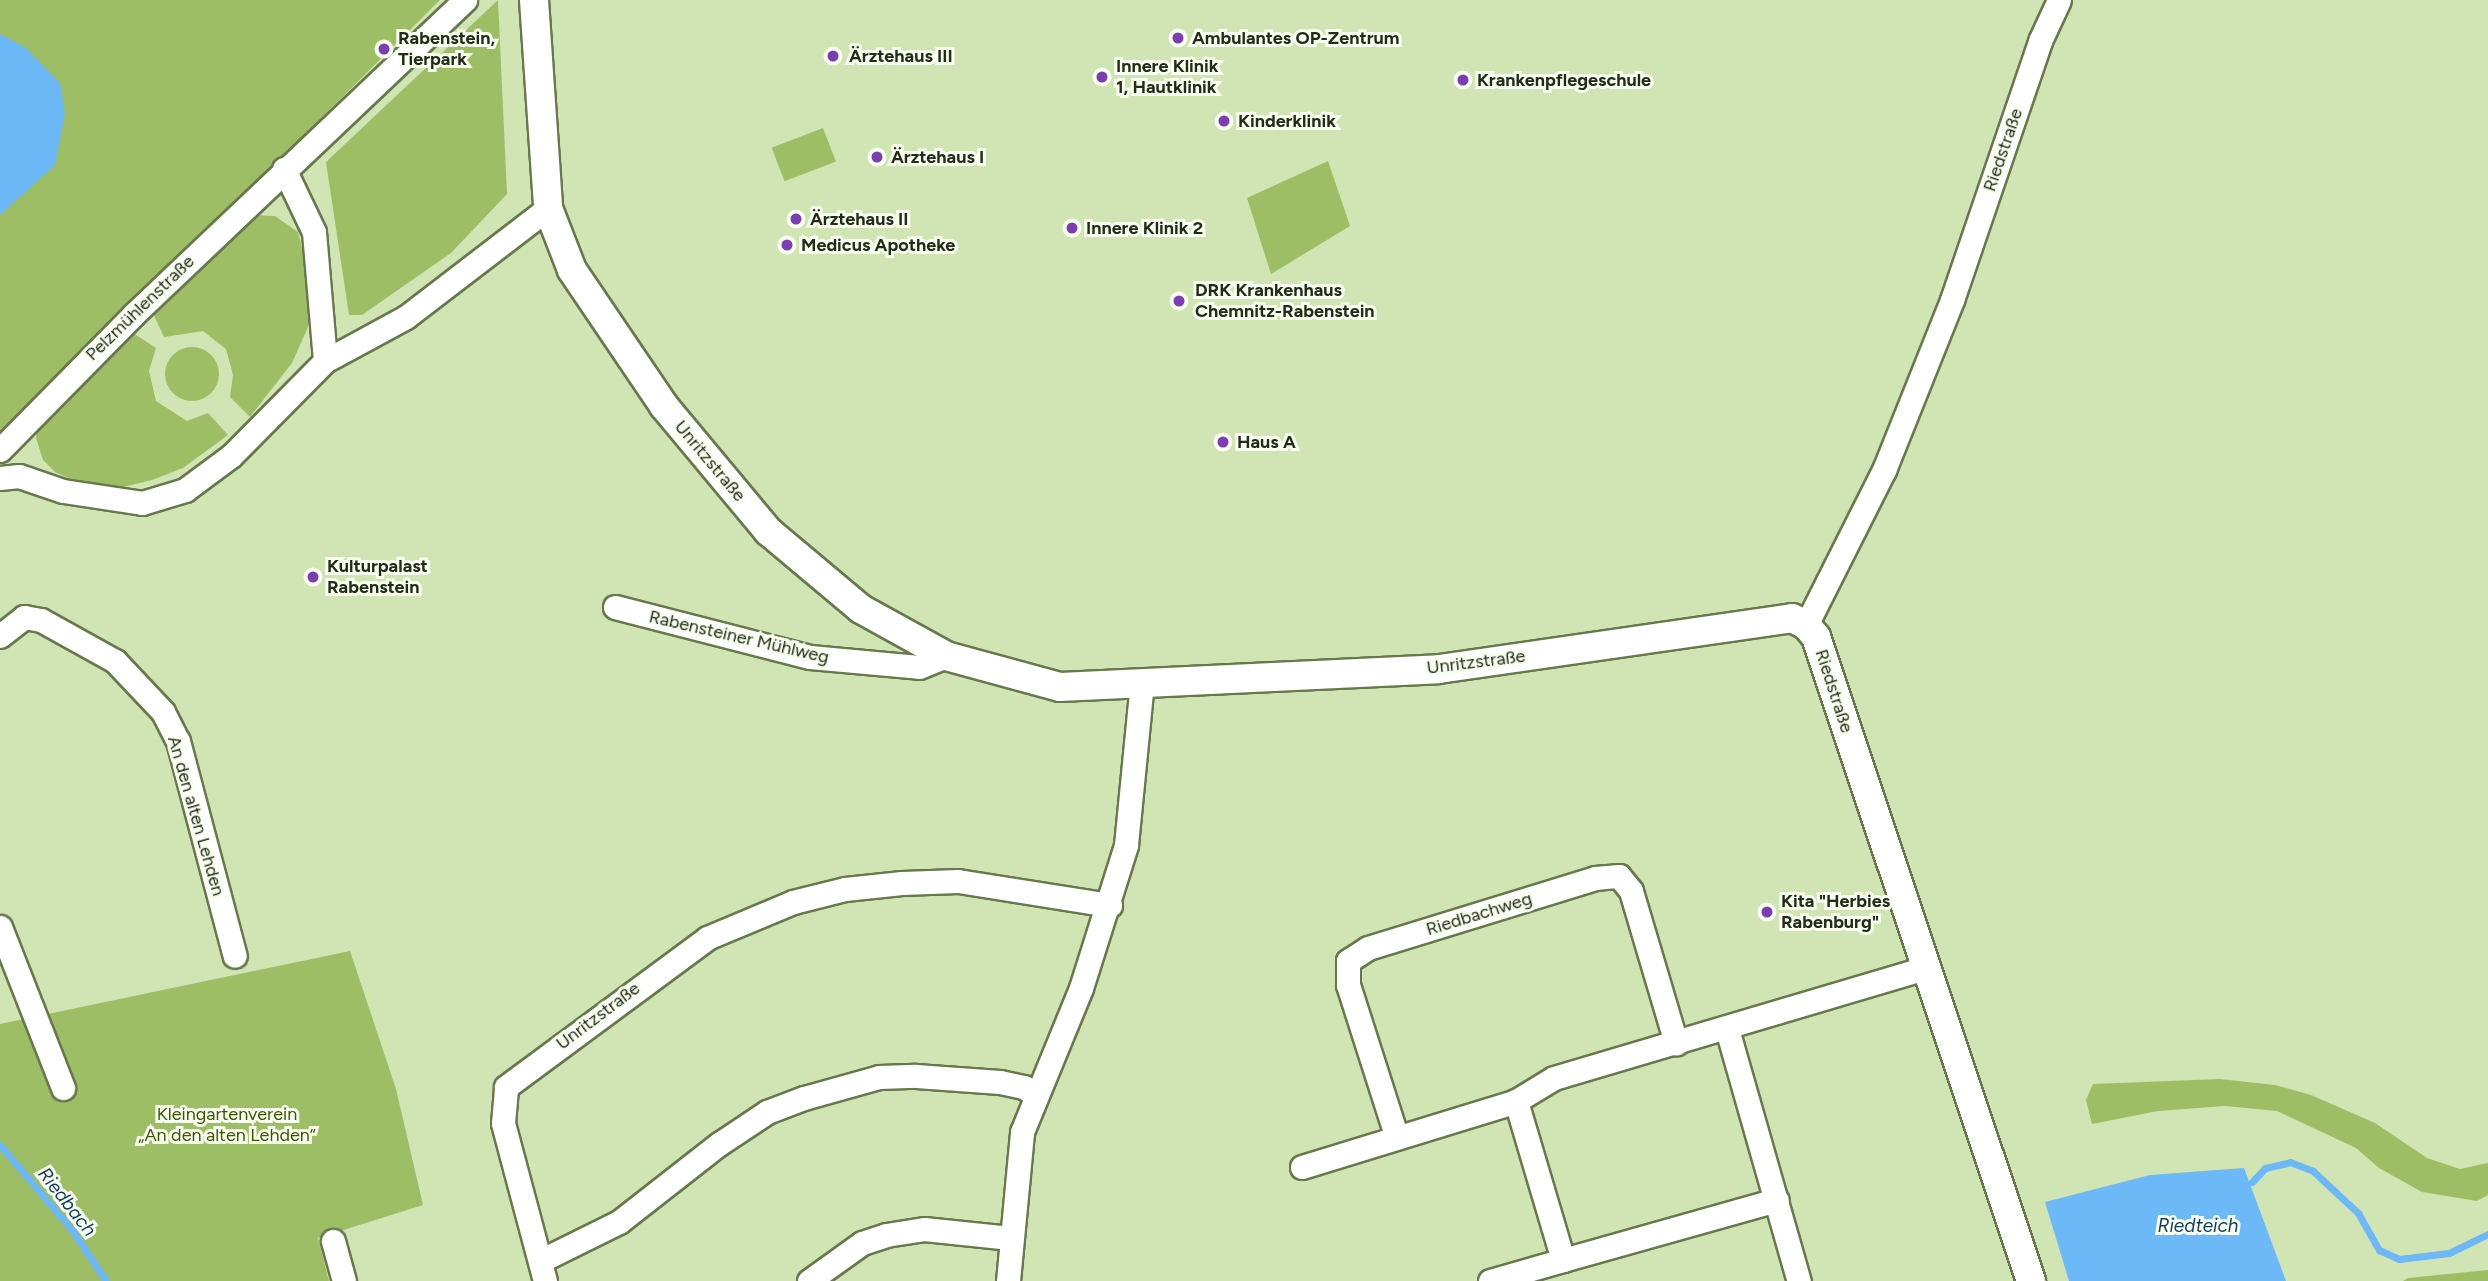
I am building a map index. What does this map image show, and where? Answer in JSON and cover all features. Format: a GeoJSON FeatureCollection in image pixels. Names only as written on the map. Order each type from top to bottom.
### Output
{"type":"FeatureCollection","features":[{"type":"Feature","properties":{"kind":"street","name":"Pelzmühlenstraße"},"geometry":{"type":"LineString","coordinates":[[0,450],[94,352],[465,0]]}},
{"type":"Feature","properties":{"kind":"street","name":"Unritzstraße"},"geometry":{"type":"LineString","coordinates":[[534,0],[548,208],[572,270],[664,406],[768,531],[862,608],[946,656],[1060,687],[1439,668],[1792,618],[1806,625]]}},
{"type":"Feature","properties":{"kind":"street","name":"Riedstraße"},"geometry":{"type":"LineString","coordinates":[[2031,1281],[1816,637],[1806,625],[1889,458],[1952,300],[2040,41],[2059,0]]}},
{"type":"Feature","properties":{"kind":"street"},"geometry":{"type":"LineString","coordinates":[[284,169],[314,232],[325,361]]}},
{"type":"Feature","properties":{"kind":"street"},"geometry":{"type":"LineString","coordinates":[[0,478],[19,476],[109,499],[142,503],[165,499],[231,456],[325,361],[406,317],[548,208]]}},
{"type":"Feature","properties":{"kind":"street","name":"Rabensteiner Mühlweg"},"geometry":{"type":"LineString","coordinates":[[615,607],[810,657],[919,667],[946,656]]}},
{"type":"Feature","properties":{"kind":"street","name":"An den alten Lehden"},"geometry":{"type":"LineString","coordinates":[[0,636],[24,617],[41,620],[115,661],[163,712],[178,741],[235,956]]}},
{"type":"Feature","properties":{"kind":"street"},"geometry":{"type":"LineString","coordinates":[[1008,1281],[1022,1132],[1035,1094],[1081,988],[1110,905],[1126,845],[1142,681]]}},
{"type":"Feature","properties":{"kind":"street","name":"Riedbachweg"},"geometry":{"type":"LineString","coordinates":[[1396,1135],[1348,985],[1348,961],[1367,948],[1595,878],[1619,876],[1631,891],[1676,1043]]}},
{"type":"Feature","properties":{"kind":"street","name":"Unritzstraße"},"geometry":{"type":"LineString","coordinates":[[1035,1094],[1000,1082],[916,1076],[879,1077],[804,1098],[767,1112],[719,1144],[620,1222],[543,1271],[503,1123],[506,1087],[707,938],[793,902],[845,889],[958,881],[1110,905]]}},
{"type":"Feature","properties":{"kind":"street"},"geometry":{"type":"LineString","coordinates":[[0,927],[63,1088]]}},
{"type":"Feature","properties":{"kind":"street"},"geometry":{"type":"LineString","coordinates":[[1302,1167],[1396,1135],[1516,1101],[1554,1078],[1727,1029],[1925,968]]}},
{"type":"Feature","properties":{"kind":"street"},"geometry":{"type":"LineString","coordinates":[[1727,1029],[1800,1281]]}},
{"type":"Feature","properties":{"kind":"street"},"geometry":{"type":"LineString","coordinates":[[1516,1101],[1563,1261]]}},
{"type":"Feature","properties":{"kind":"street"},"geometry":{"type":"LineString","coordinates":[[1490,1281],[1777,1200]]}},
{"type":"Feature","properties":{"kind":"street"},"geometry":{"type":"LineString","coordinates":[[809,1281],[862,1243],[886,1235],[924,1229],[1011,1238]]}},
{"type":"Feature","properties":{"kind":"street"},"geometry":{"type":"LineString","coordinates":[[333,1241],[344,1281]]}},
{"type":"Feature","properties":{"kind":"green space"},"geometry":{"type":"Polygon","coordinates":[[[0,0],[440,0],[0,437],[0,0]]]}},
{"type":"Feature","properties":{"kind":"green space"},"geometry":{"type":"Polygon","coordinates":[[[498,0],[507,194],[451,253],[362,315],[349,315],[326,162],[498,0]]]}},
{"type":"Feature","properties":{"kind":"green space"},"geometry":{"type":"Polygon","coordinates":[[[823,128],[836,162],[785,181],[772,148],[823,128]]]}},
{"type":"Feature","properties":{"kind":"green space"},"geometry":{"type":"Polygon","coordinates":[[[1328,161],[1350,226],[1271,274],[1247,198],[1328,161]]]}},
{"type":"Feature","properties":{"kind":"green space"},"geometry":{"type":"Polygon","coordinates":[[[254,215],[275,216],[298,232],[312,287],[308,327],[292,363],[250,417],[230,397],[233,375],[226,349],[203,331],[164,337],[152,311],[254,215]]]}},
{"type":"Feature","properties":{"kind":"green space"},"geometry":{"type":"Polygon","coordinates":[[[130,331],[156,348],[149,371],[156,401],[187,421],[208,413],[228,435],[183,468],[152,480],[123,487],[77,482],[55,472],[43,460],[36,438],[38,429],[130,331]]]}},
{"type":"Feature","properties":{"kind":"green space"},"geometry":{"type":"Polygon","coordinates":[[[192,347],[211,355],[219,374],[211,393],[192,401],[173,393],[165,374],[173,355],[192,347]]]}},
{"type":"Feature","properties":{"kind":"green space","name":"Kleingartenverein „An den alten Lehden“"},"geometry":{"type":"Polygon","coordinates":[[[350,951],[396,1089],[423,1205],[318,1238],[329,1281],[0,1281],[0,1024],[350,951]]]}},
{"type":"Feature","properties":{"kind":"green space"},"geometry":{"type":"Polygon","coordinates":[[[2220,1079],[2275,1085],[2311,1095],[2375,1123],[2427,1158],[2460,1169],[2488,1163],[2488,1195],[2477,1201],[2422,1192],[2379,1168],[2356,1148],[2277,1111],[2225,1106],[2158,1111],[2092,1124],[2086,1100],[2093,1084],[2220,1079]]]}},
{"type":"Feature","properties":{"kind":"green space"},"geometry":{"type":"Polygon","coordinates":[[[2488,1270],[2488,1281],[2403,1281],[2408,1278],[2488,1270]]]}},
{"type":"Feature","properties":{"kind":"water"},"geometry":{"type":"Polygon","coordinates":[[[0,34],[26,48],[60,83],[65,113],[55,165],[0,215],[0,34]]]}},
{"type":"Feature","properties":{"kind":"water","name":"Riedteich"},"geometry":{"type":"Polygon","coordinates":[[[2244,1168],[2286,1281],[2069,1281],[2045,1202],[2150,1175],[2244,1168]]]}},
{"type":"Feature","properties":{"kind":"waterway","name":"Riedbach"},"geometry":{"type":"LineString","coordinates":[[0,1145],[72,1230],[106,1281]]}},
{"type":"Feature","properties":{"kind":"waterway","name":"Riedbach"},"geometry":{"type":"LineString","coordinates":[[2252,1182],[2265,1168],[2290,1162],[2313,1171],[2358,1213],[2379,1250],[2399,1259],[2449,1253],[2488,1234]]}},
{"type":"Feature","properties":{"kind":"place","name":"Ambulantes OP-Zentrum"},"geometry":{"type":"Point","coordinates":[1178,38]}},
{"type":"Feature","properties":{"kind":"place","name":"Rabenstein, Tierpark"},"geometry":{"type":"Point","coordinates":[384,49]}},
{"type":"Feature","properties":{"kind":"place","name":"Ärztehaus III"},"geometry":{"type":"Point","coordinates":[833,56]}},
{"type":"Feature","properties":{"kind":"place","name":"Innere Klinik 1, Hautklinik"},"geometry":{"type":"Point","coordinates":[1102,77]}},
{"type":"Feature","properties":{"kind":"place","name":"Krankenpflegeschule"},"geometry":{"type":"Point","coordinates":[1463,80]}},
{"type":"Feature","properties":{"kind":"place","name":"Kinderklinik"},"geometry":{"type":"Point","coordinates":[1224,121]}},
{"type":"Feature","properties":{"kind":"place","name":"Ärztehaus I"},"geometry":{"type":"Point","coordinates":[877,157]}},
{"type":"Feature","properties":{"kind":"place","name":"Ärztehaus II"},"geometry":{"type":"Point","coordinates":[796,219]}},
{"type":"Feature","properties":{"kind":"place","name":"Innere Klinik 2"},"geometry":{"type":"Point","coordinates":[1072,228]}},
{"type":"Feature","properties":{"kind":"place","name":"Medicus Apotheke"},"geometry":{"type":"Point","coordinates":[787,245]}},
{"type":"Feature","properties":{"kind":"place","name":"DRK Krankenhaus Chemnitz-Rabenstein"},"geometry":{"type":"Point","coordinates":[1179,301]}},
{"type":"Feature","properties":{"kind":"place","name":"Haus A"},"geometry":{"type":"Point","coordinates":[1223,442]}},
{"type":"Feature","properties":{"kind":"place","name":"Kulturpalast Rabenstein"},"geometry":{"type":"Point","coordinates":[313,577]}},
{"type":"Feature","properties":{"kind":"place","name":"Kita \"Herbies Rabenburg\""},"geometry":{"type":"Point","coordinates":[1767,912]}}]}
